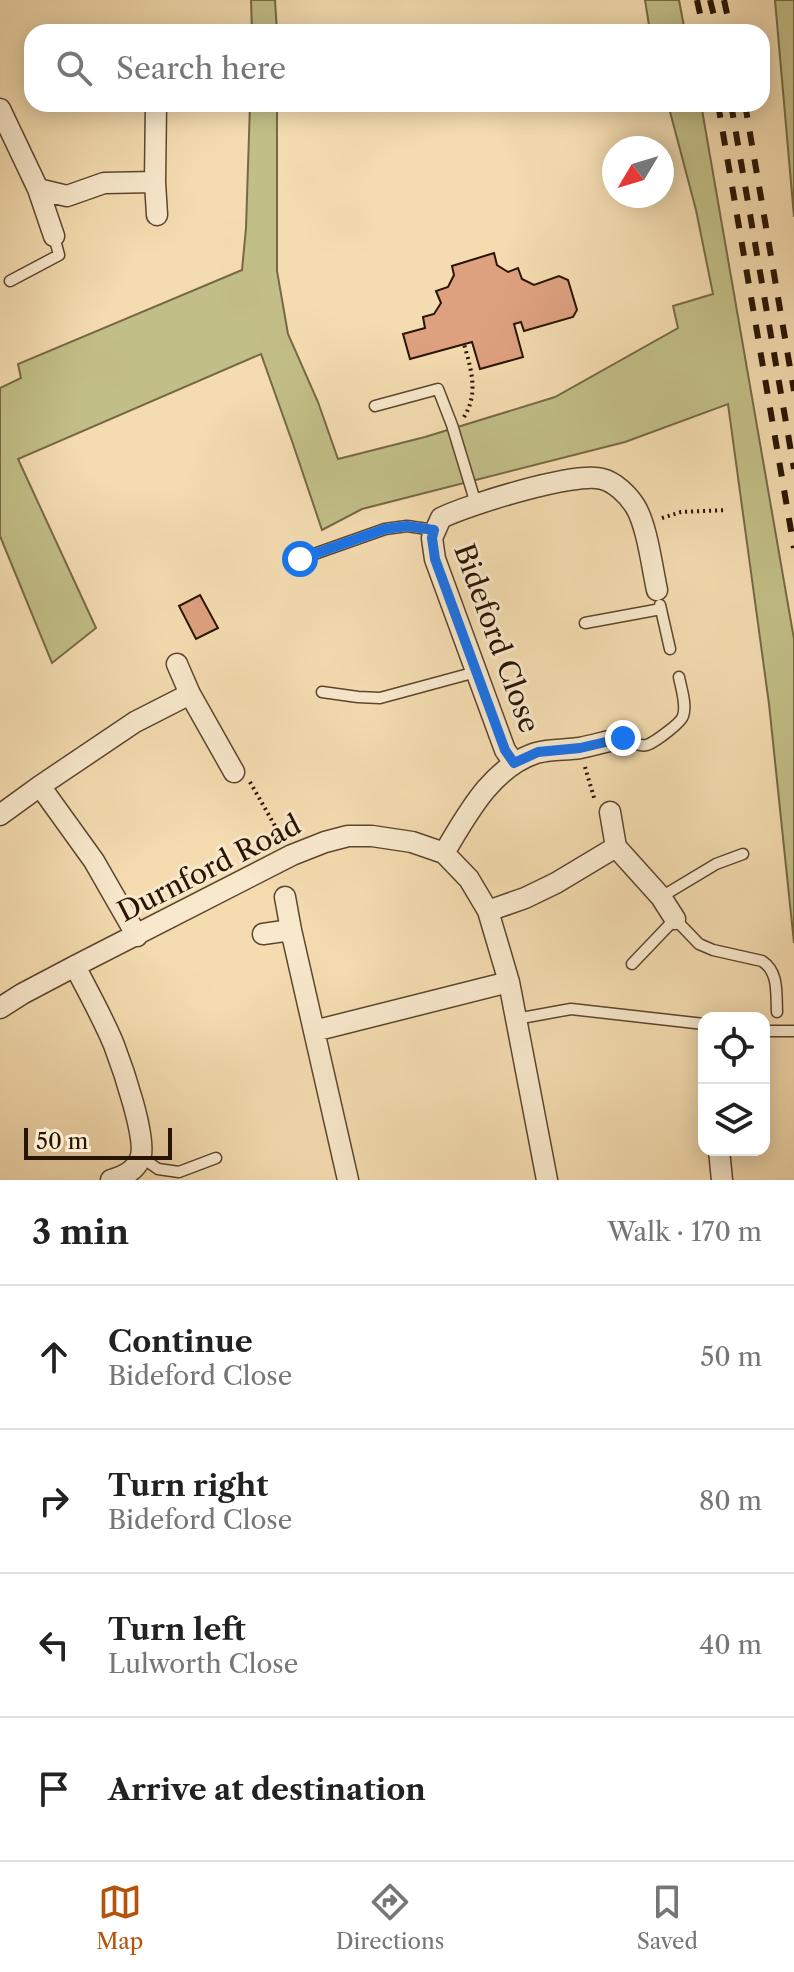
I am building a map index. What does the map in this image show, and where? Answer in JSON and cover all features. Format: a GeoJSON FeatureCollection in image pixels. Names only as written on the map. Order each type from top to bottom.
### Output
{"type":"FeatureCollection","features":[{"type":"Feature","properties":{"kind":"street"},"geometry":{"type":"LineString","coordinates":[[0,109],[38,189],[54,236]]}},
{"type":"Feature","properties":{"kind":"street"},"geometry":{"type":"LineString","coordinates":[[156,112],[157,215]]}},
{"type":"Feature","properties":{"kind":"street"},"geometry":{"type":"LineString","coordinates":[[38,189],[67,196],[104,183],[155,182]]}},
{"type":"Feature","properties":{"kind":"street","name":"Bideford Close"},"geometry":{"type":"LineString","coordinates":[[514,763],[505,750],[435,559],[432,538],[441,518],[476,504],[566,480],[586,477],[603,479],[622,490],[641,517],[659,600]]}},
{"type":"Feature","properties":{"kind":"street"},"geometry":{"type":"LineString","coordinates":[[177,664],[190,694],[234,772]]}},
{"type":"Feature","properties":{"kind":"street"},"geometry":{"type":"LineString","coordinates":[[0,815],[135,722],[190,694]]}},
{"type":"Feature","properties":{"kind":"street"},"geometry":{"type":"LineString","coordinates":[[547,1180],[509,982],[488,911],[469,879],[444,853],[475,802],[514,763],[538,752],[580,748],[623,738]]}},
{"type":"Feature","properties":{"kind":"street"},"geometry":{"type":"LineString","coordinates":[[40,786],[94,861],[137,936]]}},
{"type":"Feature","properties":{"kind":"street"},"geometry":{"type":"LineString","coordinates":[[610,812],[616,847],[661,897],[675,919]]}},
{"type":"Feature","properties":{"kind":"street","name":"Durnford Road"},"geometry":{"type":"LineString","coordinates":[[0,1008],[292,855],[325,842],[348,836],[372,836],[412,842],[444,853]]}},
{"type":"Feature","properties":{"kind":"street"},"geometry":{"type":"LineString","coordinates":[[488,911],[556,883],[616,847]]}},
{"type":"Feature","properties":{"kind":"street"},"geometry":{"type":"LineString","coordinates":[[285,897],[348,1180]]}},
{"type":"Feature","properties":{"kind":"street"},"geometry":{"type":"LineString","coordinates":[[263,934],[291,930]]}},
{"type":"Feature","properties":{"kind":"street"},"geometry":{"type":"LineString","coordinates":[[75,966],[114,1044],[140,1129],[141,1157],[132,1169],[111,1180]]}},
{"type":"Feature","properties":{"kind":"street"},"geometry":{"type":"LineString","coordinates":[[314,1031],[509,982]]}},
{"type":"Feature","properties":{"kind":"street"},"geometry":{"type":"LineString","coordinates":[[720,1156],[722,1180]]}},
{"type":"Feature","properties":{"kind":"lane"},"geometry":{"type":"LineString","coordinates":[[10,281],[59,255],[54,236]]}},
{"type":"Feature","properties":{"kind":"lane"},"geometry":{"type":"LineString","coordinates":[[375,406],[438,389],[476,504]]}},
{"type":"Feature","properties":{"kind":"lane","name":"Bideford Close"},"geometry":{"type":"LineString","coordinates":[[300,559],[385,529],[407,526],[434,530]]}},
{"type":"Feature","properties":{"kind":"lane"},"geometry":{"type":"LineString","coordinates":[[585,623],[659,600],[670,649]]}},
{"type":"Feature","properties":{"kind":"lane"},"geometry":{"type":"LineString","coordinates":[[322,692],[380,698],[476,672]]}},
{"type":"Feature","properties":{"kind":"lane"},"geometry":{"type":"LineString","coordinates":[[623,738],[637,745],[646,745],[679,722],[684,709],[679,677]]}},
{"type":"Feature","properties":{"kind":"lane"},"geometry":{"type":"LineString","coordinates":[[661,897],[716,864],[743,854]]}},
{"type":"Feature","properties":{"kind":"lane"},"geometry":{"type":"LineString","coordinates":[[632,964],[675,919],[699,944],[768,965],[775,978],[777,1012]]}},
{"type":"Feature","properties":{"kind":"lane"},"geometry":{"type":"LineString","coordinates":[[516,1019],[571,1009],[698,1023]]}},
{"type":"Feature","properties":{"kind":"lane"},"geometry":{"type":"LineString","coordinates":[[770,1031],[794,1031]]}},
{"type":"Feature","properties":{"kind":"lane"},"geometry":{"type":"LineString","coordinates":[[141,1157],[158,1169],[179,1172],[216,1158]]}},
{"type":"Feature","properties":{"kind":"path"},"geometry":{"type":"LineString","coordinates":[[452,425],[462,420],[472,399],[473,381],[464,344]]}},
{"type":"Feature","properties":{"kind":"path"},"geometry":{"type":"LineString","coordinates":[[642,525],[681,512],[726,510]]}},
{"type":"Feature","properties":{"kind":"path"},"geometry":{"type":"LineString","coordinates":[[234,772],[249,781],[292,855]]}},
{"type":"Feature","properties":{"kind":"shaded area"},"geometry":{"type":"Polygon","coordinates":[[[251,0],[275,0],[276,24],[252,24],[251,0]]]}},
{"type":"Feature","properties":{"kind":"shaded area"},"geometry":{"type":"Polygon","coordinates":[[[645,0],[679,0],[684,24],[649,24],[645,0]]]}},
{"type":"Feature","properties":{"kind":"shaded area"},"geometry":{"type":"Polygon","coordinates":[[[775,0],[794,0],[794,217],[775,0]]]}},
{"type":"Feature","properties":{"kind":"shaded area"},"geometry":{"type":"Polygon","coordinates":[[[250,112],[277,112],[277,271],[288,334],[318,402],[338,459],[425,437],[555,397],[678,328],[673,306],[713,294],[696,210],[670,112],[702,112],[794,639],[794,943],[769,704],[728,404],[625,442],[362,509],[322,530],[261,354],[18,459],[96,628],[52,663],[0,536],[0,388],[21,378],[18,364],[242,270],[250,112]]]}},
{"type":"Feature","properties":{"kind":"building"},"geometry":{"type":"Polygon","coordinates":[[[494,253],[497,265],[508,272],[518,268],[522,279],[534,285],[559,276],[568,280],[577,310],[573,317],[524,331],[521,322],[514,324],[523,357],[480,369],[472,342],[410,359],[403,334],[425,328],[423,317],[434,314],[441,303],[436,291],[448,287],[454,275],[452,266],[494,253]]]}},
{"type":"Feature","properties":{"kind":"building"},"geometry":{"type":"Polygon","coordinates":[[[200,595],[218,628],[196,639],[179,606],[200,595]]]}},
{"type":"Feature","properties":{"kind":"railway"},"geometry":{"type":"LineString","coordinates":[[697,0],[702,24]]}},
{"type":"Feature","properties":{"kind":"railway"},"geometry":{"type":"LineString","coordinates":[[710,0],[716,24]]}},
{"type":"Feature","properties":{"kind":"railway"},"geometry":{"type":"LineString","coordinates":[[724,0],[729,24]]}},
{"type":"Feature","properties":{"kind":"railway"},"geometry":{"type":"LineString","coordinates":[[719,112],[794,548]]}},
{"type":"Feature","properties":{"kind":"railway"},"geometry":{"type":"LineString","coordinates":[[732,112],[794,469]]}},
{"type":"Feature","properties":{"kind":"railway"},"geometry":{"type":"LineString","coordinates":[[746,112],[794,391]]}},
{"type":"Feature","properties":{"kind":"route"},"geometry":{"type":"LineString","coordinates":[[300,559],[385,529],[407,526],[434,530],[435,559],[505,750],[514,763],[538,752],[580,748],[623,738]]}}]}
